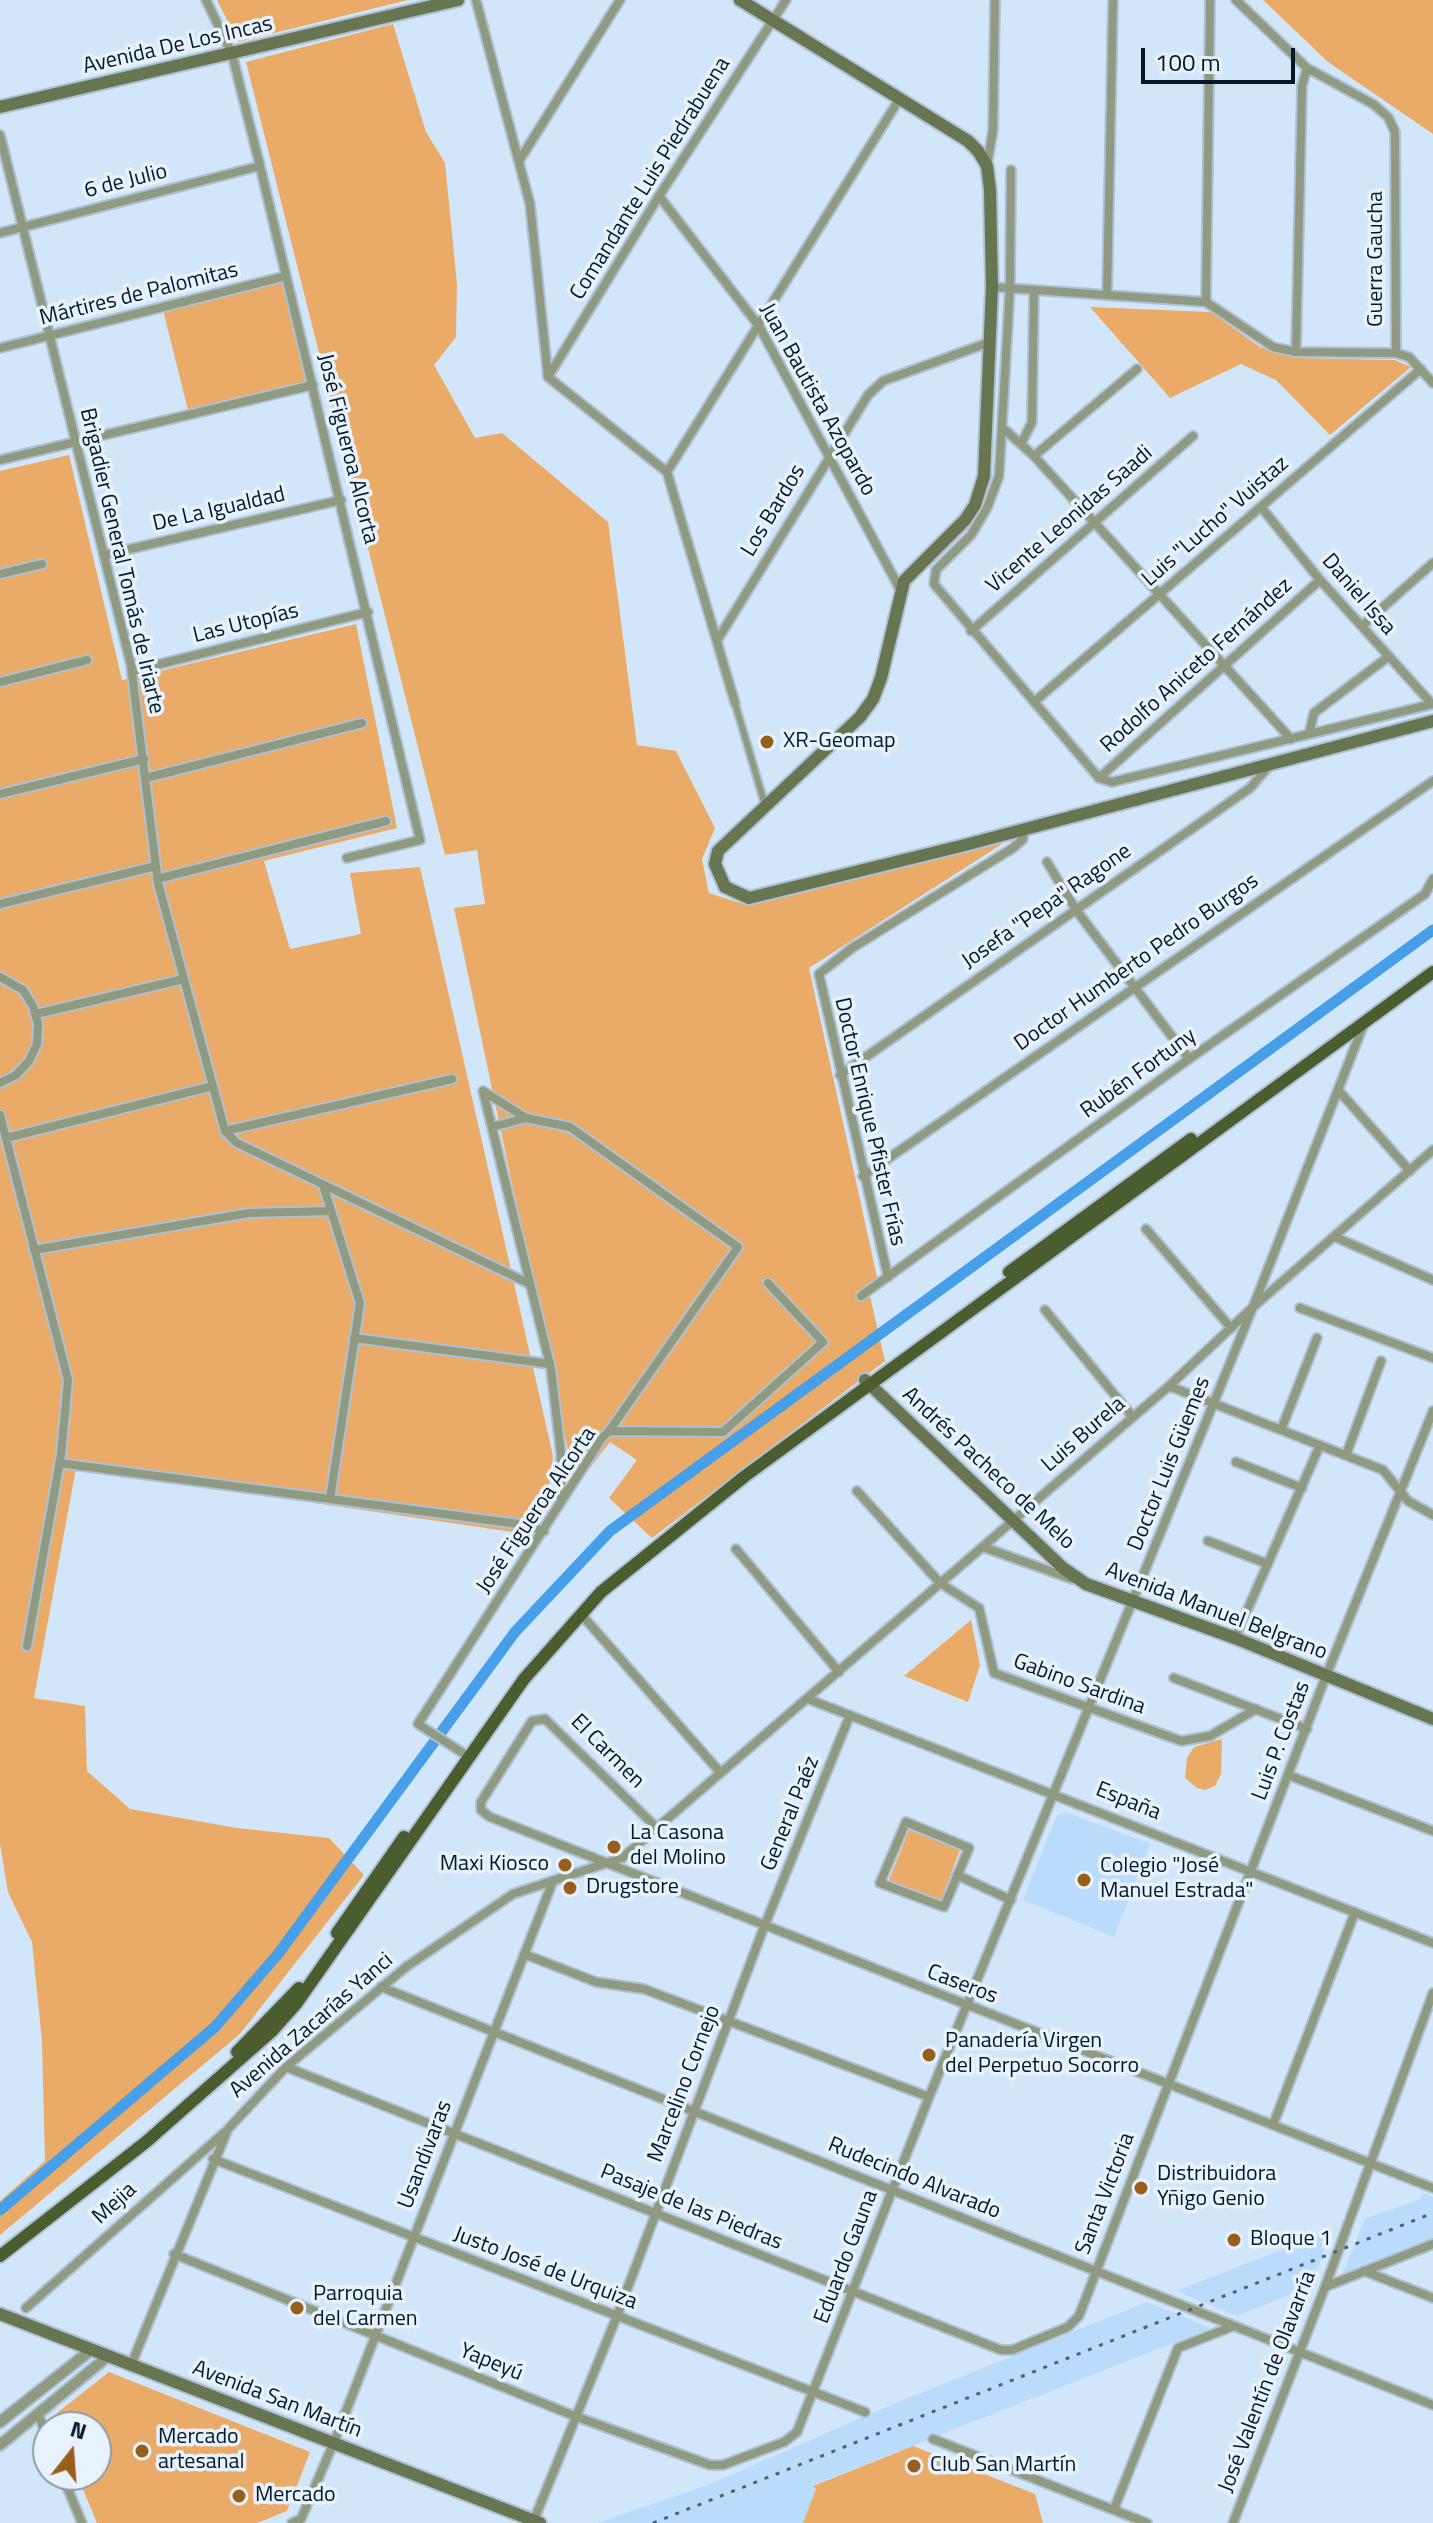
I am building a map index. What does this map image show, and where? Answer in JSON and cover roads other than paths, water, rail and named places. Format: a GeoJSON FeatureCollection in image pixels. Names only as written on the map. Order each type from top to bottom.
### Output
{"type":"FeatureCollection","features":[{"type":"Feature","properties":{"kind":"main road","name":"Avenida De Los Incas"},"geometry":{"type":"LineString","coordinates":[[0,107],[458,0]]}},
{"type":"Feature","properties":{"kind":"main road"},"geometry":{"type":"LineString","coordinates":[[740,0],[968,141],[987,166],[992,287],[981,490],[965,520],[910,572],[901,591],[873,699],[843,733],[728,838],[718,851],[715,864],[725,887],[749,898],[1433,721]]}},
{"type":"Feature","properties":{"kind":"main road"},"geometry":{"type":"LineString","coordinates":[[0,2248],[129,2150],[233,2056],[297,1991],[537,1654],[579,1606],[676,1522],[1433,963]]}},
{"type":"Feature","properties":{"kind":"main road"},"geometry":{"type":"LineString","coordinates":[[0,2256],[146,2142],[272,2031],[316,1977],[466,1755],[580,1612],[668,1537],[867,1382],[1433,972]]}},
{"type":"Feature","properties":{"kind":"main road","name":"Andrés Pacheco de Melo"},"geometry":{"type":"LineString","coordinates":[[867,1382],[1063,1568],[1086,1584]]}},
{"type":"Feature","properties":{"kind":"main road","name":"Avenida Manuel Belgrano"},"geometry":{"type":"LineString","coordinates":[[1086,1584],[1235,1638],[1433,1719]]}},
{"type":"Feature","properties":{"kind":"main road","name":"Avenida San Martín"},"geometry":{"type":"LineString","coordinates":[[0,2314],[537,2522]]}},
{"type":"Feature","properties":{"kind":"street","name":"José Figueroa Alcorta"},"geometry":{"type":"LineString","coordinates":[[206,0],[232,54],[368,612],[420,840],[347,858]]}},
{"type":"Feature","properties":{"kind":"street"},"geometry":{"type":"LineString","coordinates":[[476,0],[530,204],[548,377],[667,472],[765,805]]}},
{"type":"Feature","properties":{"kind":"street"},"geometry":{"type":"LineString","coordinates":[[519,161],[620,0]]}},
{"type":"Feature","properties":{"kind":"street","name":"Comandante Luis Piedrabuena"},"geometry":{"type":"LineString","coordinates":[[548,377],[659,196],[786,0]]}},
{"type":"Feature","properties":{"kind":"street"},"geometry":{"type":"LineString","coordinates":[[987,166],[993,130],[995,0]]}},
{"type":"Feature","properties":{"kind":"street"},"geometry":{"type":"LineString","coordinates":[[1107,295],[1113,0]]}},
{"type":"Feature","properties":{"kind":"street"},"geometry":{"type":"LineString","coordinates":[[1206,302],[1210,0]]}},
{"type":"Feature","properties":{"kind":"street"},"geometry":{"type":"LineString","coordinates":[[1236,0],[1307,68],[1302,86],[1296,352]]}},
{"type":"Feature","properties":{"kind":"street","name":"Guerra Gaucha"},"geometry":{"type":"LineString","coordinates":[[1307,68],[1373,104],[1388,117],[1395,132],[1396,353],[1409,357],[1433,383]]}},
{"type":"Feature","properties":{"kind":"street"},"geometry":{"type":"LineString","coordinates":[[667,472],[900,98]]}},
{"type":"Feature","properties":{"kind":"street","name":"Brigadier General Tomás de Iriarte"},"geometry":{"type":"LineString","coordinates":[[0,135],[132,671],[157,879],[225,1131]]}},
{"type":"Feature","properties":{"kind":"street","name":"6 de Julio"},"geometry":{"type":"LineString","coordinates":[[0,233],[260,166]]}},
{"type":"Feature","properties":{"kind":"street"},"geometry":{"type":"LineString","coordinates":[[1011,170],[1010,287],[999,476],[987,508],[971,535],[936,570],[934,584],[971,631],[1099,778],[1112,782],[1433,704]]}},
{"type":"Feature","properties":{"kind":"street","name":"Juan Bautista Azopardo"},"geometry":{"type":"LineString","coordinates":[[659,196],[759,326],[901,591]]}},
{"type":"Feature","properties":{"kind":"street","name":"Mártires de Palomitas"},"geometry":{"type":"LineString","coordinates":[[0,348],[286,276]]}},
{"type":"Feature","properties":{"kind":"street"},"geometry":{"type":"LineString","coordinates":[[992,287],[1206,302],[1273,347],[1296,352],[1396,353]]}},
{"type":"Feature","properties":{"kind":"street"},"geometry":{"type":"LineString","coordinates":[[1021,444],[1030,434],[1032,422],[1034,290]]}},
{"type":"Feature","properties":{"kind":"street","name":"Los Bardos"},"geometry":{"type":"LineString","coordinates":[[718,639],[868,395],[883,381],[990,342]]}},
{"type":"Feature","properties":{"kind":"street"},"geometry":{"type":"LineString","coordinates":[[1034,456],[1137,369]]}},
{"type":"Feature","properties":{"kind":"street","name":"Luis \"Lucho\" Vuistaz"},"geometry":{"type":"LineString","coordinates":[[1034,702],[1421,369]]}},
{"type":"Feature","properties":{"kind":"street"},"geometry":{"type":"LineString","coordinates":[[0,460],[313,385]]}},
{"type":"Feature","properties":{"kind":"street"},"geometry":{"type":"LineString","coordinates":[[1004,429],[1034,456],[1097,524],[1222,667],[1291,739]]}},
{"type":"Feature","properties":{"kind":"street","name":"Vicente Leonidas Saadi"},"geometry":{"type":"LineString","coordinates":[[971,631],[1097,524],[1193,436]]}},
{"type":"Feature","properties":{"kind":"street","name":"De La Igualdad"},"geometry":{"type":"LineString","coordinates":[[104,555],[341,500]]}},
{"type":"Feature","properties":{"kind":"street","name":"Daniel Issa"},"geometry":{"type":"LineString","coordinates":[[1261,507],[1320,580],[1433,704]]}},
{"type":"Feature","properties":{"kind":"street"},"geometry":{"type":"LineString","coordinates":[[1363,625],[1433,563]]}},
{"type":"Feature","properties":{"kind":"street"},"geometry":{"type":"LineString","coordinates":[[0,574],[42,564]]}},
{"type":"Feature","properties":{"kind":"street","name":"Rodolfo Aniceto Fernández"},"geometry":{"type":"LineString","coordinates":[[1099,778],[1320,580]]}},
{"type":"Feature","properties":{"kind":"street","name":"Las Utopías"},"geometry":{"type":"LineString","coordinates":[[132,671],[368,612]]}},
{"type":"Feature","properties":{"kind":"street"},"geometry":{"type":"LineString","coordinates":[[1309,734],[1314,713],[1388,657]]}},
{"type":"Feature","properties":{"kind":"street"},"geometry":{"type":"LineString","coordinates":[[0,682],[87,660]]}},
{"type":"Feature","properties":{"kind":"street"},"geometry":{"type":"LineString","coordinates":[[146,778],[362,723]]}},
{"type":"Feature","properties":{"kind":"street"},"geometry":{"type":"LineString","coordinates":[[0,794],[144,759]]}},
{"type":"Feature","properties":{"kind":"street","name":"Josefa \"Pepa\" Ragone"},"geometry":{"type":"LineString","coordinates":[[840,1075],[1250,788],[1271,765]]}},
{"type":"Feature","properties":{"kind":"street","name":"Doctor Humberto Pedro Burgos"},"geometry":{"type":"LineString","coordinates":[[863,1176],[1433,781]]}},
{"type":"Feature","properties":{"kind":"street"},"geometry":{"type":"LineString","coordinates":[[157,879],[386,821]]}},
{"type":"Feature","properties":{"kind":"street","name":"Doctor Enrique Pfister Frías"},"geometry":{"type":"LineString","coordinates":[[888,1277],[819,974],[852,948],[1013,848],[1023,839],[1024,829]]}},
{"type":"Feature","properties":{"kind":"street"},"geometry":{"type":"LineString","coordinates":[[1047,862],[1076,910],[1189,1059]]}},
{"type":"Feature","properties":{"kind":"street"},"geometry":{"type":"LineString","coordinates":[[0,904],[156,866]]}},
{"type":"Feature","properties":{"kind":"street","name":"Rubén Fortuny"},"geometry":{"type":"LineString","coordinates":[[861,1296],[1189,1059],[1425,894],[1433,879]]}},
{"type":"Feature","properties":{"kind":"street"},"geometry":{"type":"LineString","coordinates":[[0,977],[23,990],[36,1014],[37,1044],[29,1061],[16,1075],[0,1083]]}},
{"type":"Feature","properties":{"kind":"street"},"geometry":{"type":"LineString","coordinates":[[36,1014],[184,979]]}},
{"type":"Feature","properties":{"kind":"street","name":"Doctor Luis Güemes"},"geometry":{"type":"LineString","coordinates":[[967,2007],[1214,1404],[1365,1021]]}},
{"type":"Feature","properties":{"kind":"street"},"geometry":{"type":"LineString","coordinates":[[225,1131],[452,1079]]}},
{"type":"Feature","properties":{"kind":"street"},"geometry":{"type":"LineString","coordinates":[[6,1138],[213,1086]]}},
{"type":"Feature","properties":{"kind":"street"},"geometry":{"type":"LineString","coordinates":[[1338,1090],[1410,1171]]}},
{"type":"Feature","properties":{"kind":"street"},"geometry":{"type":"LineString","coordinates":[[561,1503],[561,1454],[550,1364],[483,1091],[526,1118],[570,1127],[738,1247],[609,1431]]}},
{"type":"Feature","properties":{"kind":"street"},"geometry":{"type":"LineString","coordinates":[[0,1115],[68,1380],[59,1463],[27,1646]]}},
{"type":"Feature","properties":{"kind":"street"},"geometry":{"type":"LineString","coordinates":[[492,1127],[526,1118]]}},
{"type":"Feature","properties":{"kind":"street"},"geometry":{"type":"LineString","coordinates":[[225,1131],[237,1143],[530,1284]]}},
{"type":"Feature","properties":{"kind":"street","name":"Luis Burela"},"geometry":{"type":"LineString","coordinates":[[607,1863],[622,1858],[719,1771],[808,1699],[1169,1386],[1253,1307],[1433,1150]]}},
{"type":"Feature","properties":{"kind":"street"},"geometry":{"type":"LineString","coordinates":[[323,1185],[360,1303],[330,1499]]}},
{"type":"Feature","properties":{"kind":"street"},"geometry":{"type":"LineString","coordinates":[[34,1250],[249,1213],[331,1211]]}},
{"type":"Feature","properties":{"kind":"street"},"geometry":{"type":"LineString","coordinates":[[1146,1229],[1231,1328]]}},
{"type":"Feature","properties":{"kind":"street"},"geometry":{"type":"LineString","coordinates":[[1335,1237],[1433,1280]]}},
{"type":"Feature","properties":{"kind":"street","name":"José Figueroa Alcorta"},"geometry":{"type":"LineString","coordinates":[[466,1755],[418,1724],[609,1431],[723,1432],[823,1342],[768,1283]]}},
{"type":"Feature","properties":{"kind":"street"},"geometry":{"type":"LineString","coordinates":[[1300,1308],[1433,1358]]}},
{"type":"Feature","properties":{"kind":"street"},"geometry":{"type":"LineString","coordinates":[[1045,1310],[1132,1416]]}},
{"type":"Feature","properties":{"kind":"street"},"geometry":{"type":"LineString","coordinates":[[354,1338],[550,1364]]}},
{"type":"Feature","properties":{"kind":"street"},"geometry":{"type":"LineString","coordinates":[[1281,1430],[1317,1338]]}},
{"type":"Feature","properties":{"kind":"street"},"geometry":{"type":"LineString","coordinates":[[1346,1455],[1381,1361]]}},
{"type":"Feature","properties":{"kind":"street"},"geometry":{"type":"LineString","coordinates":[[1169,1386],[1383,1470],[1417,1509],[1433,1515]]}},
{"type":"Feature","properties":{"kind":"street","name":"Luis P. Costas"},"geometry":{"type":"LineString","coordinates":[[1167,2084],[1433,1411]]}},
{"type":"Feature","properties":{"kind":"street"},"geometry":{"type":"LineString","coordinates":[[1235,1638],[1320,1445]]}},
{"type":"Feature","properties":{"kind":"street"},"geometry":{"type":"LineString","coordinates":[[1236,1462],[1302,1488]]}},
{"type":"Feature","properties":{"kind":"street"},"geometry":{"type":"LineString","coordinates":[[59,1463],[526,1525],[544,1531]]}},
{"type":"Feature","properties":{"kind":"street"},"geometry":{"type":"LineString","coordinates":[[857,1491],[940,1583]]}},
{"type":"Feature","properties":{"kind":"street"},"geometry":{"type":"LineString","coordinates":[[1208,1541],[1268,1564]]}},
{"type":"Feature","properties":{"kind":"street","name":"Avenida Manuel Belgrano"},"geometry":{"type":"LineString","coordinates":[[983,1547],[1086,1584]]}},
{"type":"Feature","properties":{"kind":"street"},"geometry":{"type":"LineString","coordinates":[[736,1549],[839,1672]]}},
{"type":"Feature","properties":{"kind":"street","name":"Gabino Sardina"},"geometry":{"type":"LineString","coordinates":[[940,1583],[979,1608],[994,1673],[1181,1741],[1195,1742],[1256,1709]]}},
{"type":"Feature","properties":{"kind":"street"},"geometry":{"type":"LineString","coordinates":[[580,1612],[719,1771]]}},
{"type":"Feature","properties":{"kind":"street","name":"Gabino Sardina"},"geometry":{"type":"LineString","coordinates":[[1174,1678],[1307,1729]]}},
{"type":"Feature","properties":{"kind":"street","name":"España"},"geometry":{"type":"LineString","coordinates":[[808,1699],[1053,1792],[1433,1943]]}},
{"type":"Feature","properties":{"kind":"street","name":"General Paéz"},"geometry":{"type":"LineString","coordinates":[[764,1927],[850,1715]]}},
{"type":"Feature","properties":{"kind":"street","name":"El Carmen"},"geometry":{"type":"LineString","coordinates":[[481,1810],[481,1802],[532,1721],[538,1718],[552,1723],[657,1828]]}},
{"type":"Feature","properties":{"kind":"street"},"geometry":{"type":"LineString","coordinates":[[1288,1775],[1433,1831]]}},
{"type":"Feature","properties":{"kind":"street","name":"Caseros"},"geometry":{"type":"LineString","coordinates":[[481,1810],[490,1817],[764,1927],[1433,2188]]}},
{"type":"Feature","properties":{"kind":"street"},"geometry":{"type":"LineString","coordinates":[[906,1822],[969,1848],[957,1875],[944,1907],[880,1883],[906,1822]]}},
{"type":"Feature","properties":{"kind":"street","name":"Avenida Zacarías Yanci"},"geometry":{"type":"LineString","coordinates":[[131,2365],[213,2159],[228,2129],[286,2067],[381,1987],[513,1894],[607,1863]]}},
{"type":"Feature","properties":{"kind":"street"},"geometry":{"type":"LineString","coordinates":[[957,1875],[1011,1900]]}},
{"type":"Feature","properties":{"kind":"street","name":"Usandivaras"},"geometry":{"type":"LineString","coordinates":[[299,2522],[334,2442],[553,1881]]}},
{"type":"Feature","properties":{"kind":"street"},"geometry":{"type":"LineString","coordinates":[[1273,2125],[1355,1912]]}},
{"type":"Feature","properties":{"kind":"street","name":"Marcelino Cornejo"},"geometry":{"type":"LineString","coordinates":[[537,2522],[764,1927]]}},
{"type":"Feature","properties":{"kind":"street"},"geometry":{"type":"LineString","coordinates":[[524,1954],[596,1982],[644,1989],[929,2097]]}},
{"type":"Feature","properties":{"kind":"street","name":"Rudecindo Alvarado"},"geometry":{"type":"LineString","coordinates":[[381,1987],[1433,2405]]}},
{"type":"Feature","properties":{"kind":"street","name":"José Valentín de Olavarría"},"geometry":{"type":"LineString","coordinates":[[1233,2523],[1325,2287],[1433,1993]]}},
{"type":"Feature","properties":{"kind":"street","name":"Eduardo Gauna"},"geometry":{"type":"LineString","coordinates":[[797,2432],[967,2007]]}},
{"type":"Feature","properties":{"kind":"street","name":"Pasaje de las Piedras"},"geometry":{"type":"LineString","coordinates":[[286,2067],[1001,2350],[1012,2350],[1068,2327],[1079,2316]]}},
{"type":"Feature","properties":{"kind":"street","name":"Santa Victoria"},"geometry":{"type":"LineString","coordinates":[[1079,2316],[1167,2084]]}},
{"type":"Feature","properties":{"kind":"street","name":"Mejia"},"geometry":{"type":"LineString","coordinates":[[26,2308],[228,2129]]}},
{"type":"Feature","properties":{"kind":"street","name":"Justo José de Urquiza"},"geometry":{"type":"LineString","coordinates":[[213,2159],[865,2412]]}},
{"type":"Feature","properties":{"kind":"street"},"geometry":{"type":"LineString","coordinates":[[1325,2287],[1433,2244]]}},
{"type":"Feature","properties":{"kind":"street","name":"Yapeyú"},"geometry":{"type":"LineString","coordinates":[[174,2254],[577,2417],[710,2465],[723,2465],[784,2442],[797,2432]]}},
{"type":"Feature","properties":{"kind":"street"},"geometry":{"type":"LineString","coordinates":[[1364,2271],[1433,2298]]}},
{"type":"Feature","properties":{"kind":"street"},"geometry":{"type":"LineString","coordinates":[[1114,2509],[1178,2348],[1232,2326]]}},
{"type":"Feature","properties":{"kind":"street"},"geometry":{"type":"LineString","coordinates":[[0,2422],[91,2350]]}},
{"type":"Feature","properties":{"kind":"street"},"geometry":{"type":"LineString","coordinates":[[42,2411],[107,2357]]}},
{"type":"Feature","properties":{"kind":"street"},"geometry":{"type":"LineString","coordinates":[[0,2445],[32,2419]]}},
{"type":"Feature","properties":{"kind":"street"},"geometry":{"type":"LineString","coordinates":[[933,2439],[1147,2523]]}},
{"type":"Feature","properties":{"kind":"street"},"geometry":{"type":"LineString","coordinates":[[69,2491],[82,2523]]}},
{"type":"Feature","properties":{"kind":"waterway"},"geometry":{"type":"LineString","coordinates":[[0,2210],[215,2027],[278,1954],[515,1632],[610,1531],[1433,930]]}},
{"type":"Feature","properties":{"kind":"railway"},"geometry":{"type":"LineString","coordinates":[[653,2523],[1433,2213]]}},
{"type":"Feature","properties":{"kind":"place","name":"XR-Geomap"},"geometry":{"type":"Point","coordinates":[767,742]}},
{"type":"Feature","properties":{"kind":"place","name":"La Casona del Molino"},"geometry":{"type":"Point","coordinates":[614,1847]}},
{"type":"Feature","properties":{"kind":"place","name":"Maxi Kiosco"},"geometry":{"type":"Point","coordinates":[565,1865]}},
{"type":"Feature","properties":{"kind":"place","name":"Colegio \"José Manuel Estrada\""},"geometry":{"type":"Point","coordinates":[1084,1880]}},
{"type":"Feature","properties":{"kind":"place","name":"Drugstore"},"geometry":{"type":"Point","coordinates":[570,1888]}},
{"type":"Feature","properties":{"kind":"place","name":"Panadería Virgen del Perpetuo Socorro"},"geometry":{"type":"Point","coordinates":[929,2055]}},
{"type":"Feature","properties":{"kind":"place","name":"Distribuidora Yñigo Genio"},"geometry":{"type":"Point","coordinates":[1141,2188]}},
{"type":"Feature","properties":{"kind":"place","name":"Bloque 1"},"geometry":{"type":"Point","coordinates":[1234,2240]}},
{"type":"Feature","properties":{"kind":"place","name":"Parroquia del Carmen"},"geometry":{"type":"Point","coordinates":[297,2308]}},
{"type":"Feature","properties":{"kind":"place","name":"Mercado artesanal"},"geometry":{"type":"Point","coordinates":[142,2451]}},
{"type":"Feature","properties":{"kind":"place","name":"Club San Martín"},"geometry":{"type":"Point","coordinates":[914,2466]}},
{"type":"Feature","properties":{"kind":"place","name":"Mercado"},"geometry":{"type":"Point","coordinates":[239,2496]}}]}
